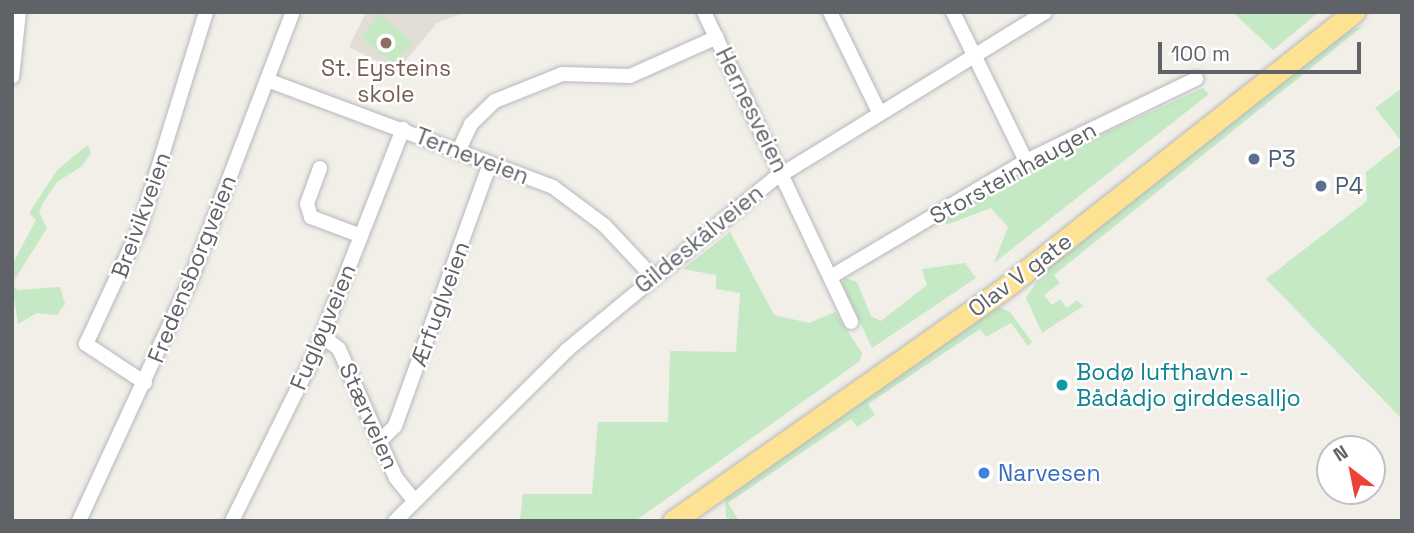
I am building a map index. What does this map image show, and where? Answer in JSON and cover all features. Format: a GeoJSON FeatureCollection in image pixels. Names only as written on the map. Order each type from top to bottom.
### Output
{"type":"FeatureCollection","features":[{"type":"Feature","properties":{"kind":"highway","name":"Olav V gate"},"geometry":{"type":"LineString","coordinates":[[673,521],[1002,290],[1354,12]]}},
{"type":"Feature","properties":{"kind":"street"},"geometry":{"type":"LineString","coordinates":[[12,77],[19,12]]}},
{"type":"Feature","properties":{"kind":"street","name":"Breivikveien"},"geometry":{"type":"LineString","coordinates":[[145,383],[86,344],[139,230],[206,12]]}},
{"type":"Feature","properties":{"kind":"street","name":"Fredensborgveien"},"geometry":{"type":"LineString","coordinates":[[79,521],[145,383],[293,12]]}},
{"type":"Feature","properties":{"kind":"street","name":"Hernesveien"},"geometry":{"type":"LineString","coordinates":[[704,12],[834,275],[851,322]]}},
{"type":"Feature","properties":{"kind":"street"},"geometry":{"type":"LineString","coordinates":[[830,12],[879,112]]}},
{"type":"Feature","properties":{"kind":"street"},"geometry":{"type":"LineString","coordinates":[[953,12],[1026,161]]}},
{"type":"Feature","properties":{"kind":"street","name":"Gildeskålveien"},"geometry":{"type":"LineString","coordinates":[[395,521],[413,499],[651,275],[782,172],[1045,12]]}},
{"type":"Feature","properties":{"kind":"street"},"geometry":{"type":"LineString","coordinates":[[458,152],[480,111],[495,102],[562,74],[630,76],[717,37]]}},
{"type":"Feature","properties":{"kind":"street","name":"Storsteinhaugen"},"geometry":{"type":"LineString","coordinates":[[834,275],[1026,161],[1196,79]]}},
{"type":"Feature","properties":{"kind":"street","name":"Terneveien"},"geometry":{"type":"LineString","coordinates":[[267,80],[403,129],[575,200],[651,275]]}},
{"type":"Feature","properties":{"kind":"street","name":"Fugløyveien"},"geometry":{"type":"LineString","coordinates":[[232,521],[322,337],[403,129]]}},
{"type":"Feature","properties":{"kind":"street","name":"Ærfuglveien"},"geometry":{"type":"LineString","coordinates":[[381,440],[396,426],[491,164]]}},
{"type":"Feature","properties":{"kind":"street"},"geometry":{"type":"LineString","coordinates":[[320,168],[307,204],[311,217],[361,236]]}},
{"type":"Feature","properties":{"kind":"street","name":"Stærveien"},"geometry":{"type":"LineString","coordinates":[[322,337],[339,349],[396,478],[413,499]]}},
{"type":"Feature","properties":{"kind":"shaded area","name":"St. Eysteins skole"},"geometry":{"type":"Polygon","coordinates":[[[366,12],[465,12],[437,23],[397,71],[349,47],[366,12]]]}},
{"type":"Feature","properties":{"kind":"green space"},"geometry":{"type":"Polygon","coordinates":[[[1233,12],[1319,12],[1273,50],[1233,12]]]}},
{"type":"Feature","properties":{"kind":"green space"},"geometry":{"type":"Polygon","coordinates":[[[379,15],[413,41],[395,64],[361,38],[379,15]]]}},
{"type":"Feature","properties":{"kind":"green space"},"geometry":{"type":"Polygon","coordinates":[[[1363,26],[1054,275],[1060,283],[1044,295],[1052,305],[1060,299],[1067,308],[1077,300],[1083,306],[1042,333],[1026,298],[1044,270],[1345,31],[1363,26]]]}},
{"type":"Feature","properties":{"kind":"green space"},"geometry":{"type":"Polygon","coordinates":[[[1203,88],[1209,94],[994,263],[1008,227],[991,208],[946,225],[946,215],[1039,163],[1203,88]]]}},
{"type":"Feature","properties":{"kind":"green space"},"geometry":{"type":"Polygon","coordinates":[[[1402,88],[1402,142],[1375,108],[1402,88]]]}},
{"type":"Feature","properties":{"kind":"green space"},"geometry":{"type":"Polygon","coordinates":[[[1402,144],[1402,419],[1266,279],[1367,201],[1366,172],[1402,144]]]}},
{"type":"Feature","properties":{"kind":"green space"},"geometry":{"type":"Polygon","coordinates":[[[88,145],[91,153],[82,166],[57,182],[43,203],[39,212],[47,228],[12,284],[12,265],[36,220],[29,213],[58,169],[88,145]]]}},
{"type":"Feature","properties":{"kind":"green space"},"geometry":{"type":"Polygon","coordinates":[[[730,232],[774,315],[809,323],[835,312],[862,353],[860,361],[635,521],[520,521],[523,494],[592,494],[598,422],[668,422],[670,351],[736,352],[740,293],[716,289],[716,275],[683,269],[730,232]]]}},
{"type":"Feature","properties":{"kind":"green space"},"geometry":{"type":"Polygon","coordinates":[[[965,263],[976,278],[872,348],[842,284],[845,278],[857,282],[871,316],[881,321],[927,285],[922,269],[965,263]]]}},
{"type":"Feature","properties":{"kind":"green space"},"geometry":{"type":"Polygon","coordinates":[[[12,285],[18,290],[60,287],[65,304],[57,315],[37,313],[18,324],[12,285]]]}},
{"type":"Feature","properties":{"kind":"green space"},"geometry":{"type":"Polygon","coordinates":[[[997,306],[1010,312],[1032,342],[1028,346],[1011,323],[986,337],[980,329],[868,404],[875,415],[857,427],[851,419],[728,503],[739,521],[726,518],[725,496],[997,306]]]}},
{"type":"Feature","properties":{"kind":"place","name":"St. Eysteins skole"},"geometry":{"type":"Point","coordinates":[386,43]}},
{"type":"Feature","properties":{"kind":"place","name":"P3"},"geometry":{"type":"Point","coordinates":[1254,159]}},
{"type":"Feature","properties":{"kind":"place","name":"P4"},"geometry":{"type":"Point","coordinates":[1321,186]}},
{"type":"Feature","properties":{"kind":"place","name":"Bodø lufthavn - Bådådjo girddesalljo"},"geometry":{"type":"Point","coordinates":[1062,385]}},
{"type":"Feature","properties":{"kind":"place","name":"Narvesen"},"geometry":{"type":"Point","coordinates":[984,473]}}]}
